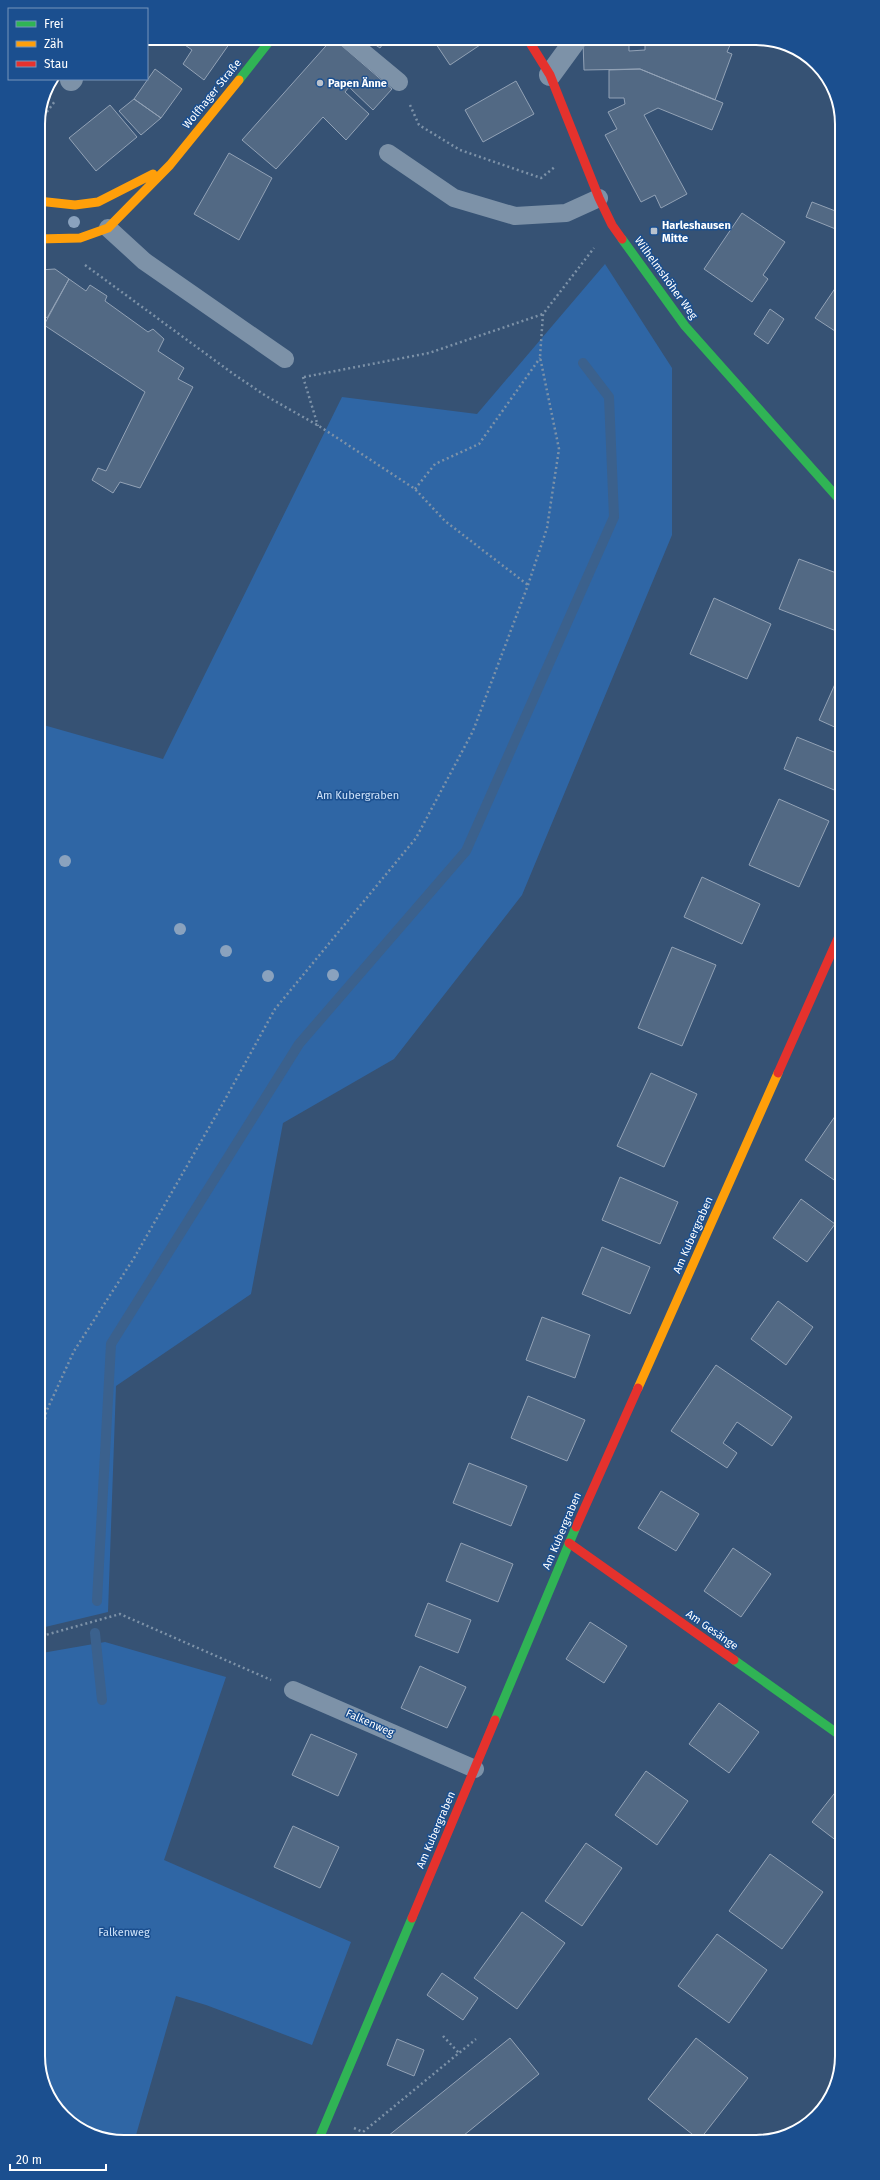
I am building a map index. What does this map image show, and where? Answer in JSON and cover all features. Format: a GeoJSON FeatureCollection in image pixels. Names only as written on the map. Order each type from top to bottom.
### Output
{"type":"FeatureCollection","features":[{"type":"Feature","properties":{"kind":"street","name":"Wolfhager Straße"},"geometry":{"type":"LineString","coordinates":[[103,214],[170,165],[266,45]]}},
{"type":"Feature","properties":{"kind":"street","name":"Wilhelmshöher Weg"},"geometry":{"type":"LineString","coordinates":[[531,45],[550,75],[599,198],[612,225],[685,326],[835,495]]}},
{"type":"Feature","properties":{"kind":"street"},"geometry":{"type":"LineString","coordinates":[[550,75],[572,45]]}},
{"type":"Feature","properties":{"kind":"street","name":"Wolfhager Straße"},"geometry":{"type":"LineString","coordinates":[[45,240],[80,238],[103,214],[170,165]]}},
{"type":"Feature","properties":{"kind":"street","name":"Wolfhager Straße"},"geometry":{"type":"LineString","coordinates":[[45,202],[76,205],[103,214]]}},
{"type":"Feature","properties":{"kind":"street","name":"Am Kubergraben"},"geometry":{"type":"LineString","coordinates":[[320,2135],[569,1543],[835,945]]}},
{"type":"Feature","properties":{"kind":"street","name":"Am Gesänge"},"geometry":{"type":"LineString","coordinates":[[569,1543],[835,1732]]}},
{"type":"Feature","properties":{"kind":"lane"},"geometry":{"type":"LineString","coordinates":[[354,45],[399,82]]}},
{"type":"Feature","properties":{"kind":"lane"},"geometry":{"type":"LineString","coordinates":[[388,153],[454,198],[515,216],[566,213],[599,198]]}},
{"type":"Feature","properties":{"kind":"lane"},"geometry":{"type":"LineString","coordinates":[[103,214],[144,260],[284,359]]}},
{"type":"Feature","properties":{"kind":"lane","name":"Falkenweg"},"geometry":{"type":"LineString","coordinates":[[293,1690],[475,1769]]}},
{"type":"Feature","properties":{"kind":"path"},"geometry":{"type":"LineString","coordinates":[[399,82],[419,125],[460,150],[541,178],[579,148]]}},
{"type":"Feature","properties":{"kind":"path"},"geometry":{"type":"LineString","coordinates":[[303,377],[429,353],[543,314],[612,225]]}},
{"type":"Feature","properties":{"kind":"path"},"geometry":{"type":"LineString","coordinates":[[52,240],[232,374],[266,396],[319,426],[415,489],[445,521],[528,585]]}},
{"type":"Feature","properties":{"kind":"path"},"geometry":{"type":"LineString","coordinates":[[45,1420],[46,1412],[74,1351],[134,1258],[275,1009],[416,838],[473,731],[528,585],[547,528],[559,449],[540,357],[543,314]]}},
{"type":"Feature","properties":{"kind":"path"},"geometry":{"type":"LineString","coordinates":[[415,489],[435,464],[479,444],[540,357]]}},
{"type":"Feature","properties":{"kind":"path"},"geometry":{"type":"LineString","coordinates":[[284,359],[303,377],[319,426]]}},
{"type":"Feature","properties":{"kind":"path"},"geometry":{"type":"LineString","coordinates":[[45,1635],[120,1614],[293,1690]]}},
{"type":"Feature","properties":{"kind":"path"},"geometry":{"type":"LineString","coordinates":[[443,2036],[459,2053]]}},
{"type":"Feature","properties":{"kind":"path"},"geometry":{"type":"LineString","coordinates":[[328,2116],[363,2132],[476,2039]]}},
{"type":"Feature","properties":{"kind":"green space","name":"Am Kubergraben"},"geometry":{"type":"Polygon","coordinates":[[[605,264],[672,368],[672,535],[522,895],[394,1059],[283,1123],[251,1294],[116,1386],[108,1612],[45,1627],[45,725],[163,759],[342,397],[477,414],[605,264]]]}},
{"type":"Feature","properties":{"kind":"green space","name":"Falkenweg"},"geometry":{"type":"Polygon","coordinates":[[[105,1642],[226,1677],[164,1860],[351,1942],[312,2045],[206,2005],[176,1996],[136,2135],[119,2135],[99,2131],[76,2119],[58,2100],[53,2091],[49,2081],[45,2061],[45,1652],[105,1642]]]}},
{"type":"Feature","properties":{"kind":"building"},"geometry":{"type":"Polygon","coordinates":[[[185,45],[228,45],[204,80],[183,64],[192,50],[185,45]]]}},
{"type":"Feature","properties":{"kind":"building"},"geometry":{"type":"Polygon","coordinates":[[[327,45],[341,45],[392,89],[373,110],[349,87],[345,92],[369,114],[346,140],[323,117],[276,169],[242,140],[327,45]]]}},
{"type":"Feature","properties":{"kind":"building"},"geometry":{"type":"Polygon","coordinates":[[[437,45],[480,45],[450,65],[437,45]]]}},
{"type":"Feature","properties":{"kind":"building"},"geometry":{"type":"Polygon","coordinates":[[[583,45],[629,45],[629,51],[645,50],[645,45],[730,45],[727,52],[732,54],[715,100],[640,69],[584,70],[583,45]]]}},
{"type":"Feature","properties":{"kind":"building"},"geometry":{"type":"Polygon","coordinates":[[[155,69],[182,89],[161,118],[134,99],[155,69]]]}},
{"type":"Feature","properties":{"kind":"building"},"geometry":{"type":"Polygon","coordinates":[[[640,69],[723,103],[712,130],[658,108],[644,115],[687,194],[661,208],[655,195],[641,202],[605,135],[617,129],[608,112],[625,104],[624,98],[609,98],[609,70],[640,69]]]}},
{"type":"Feature","properties":{"kind":"building"},"geometry":{"type":"Polygon","coordinates":[[[516,81],[534,114],[483,142],[465,110],[516,81]]]}},
{"type":"Feature","properties":{"kind":"building"},"geometry":{"type":"Polygon","coordinates":[[[134,99],[161,118],[141,135],[119,111],[134,99]]]}},
{"type":"Feature","properties":{"kind":"building"},"geometry":{"type":"Polygon","coordinates":[[[110,105],[137,137],[96,171],[69,138],[110,105]]]}},
{"type":"Feature","properties":{"kind":"building"},"geometry":{"type":"Polygon","coordinates":[[[229,153],[272,178],[239,240],[194,214],[229,153]]]}},
{"type":"Feature","properties":{"kind":"building"},"geometry":{"type":"Polygon","coordinates":[[[812,202],[835,211],[835,229],[806,217],[812,202]]]}},
{"type":"Feature","properties":{"kind":"building"},"geometry":{"type":"Polygon","coordinates":[[[742,213],[785,242],[763,275],[768,279],[752,302],[704,269],[742,213]]]}},
{"type":"Feature","properties":{"kind":"building"},"geometry":{"type":"Polygon","coordinates":[[[55,269],[69,279],[47,318],[45,316],[45,270],[55,269]]]}},
{"type":"Feature","properties":{"kind":"building"},"geometry":{"type":"Polygon","coordinates":[[[69,279],[86,291],[90,285],[107,296],[105,301],[148,332],[153,329],[164,339],[158,351],[184,368],[178,379],[193,387],[140,488],[120,482],[113,493],[92,480],[98,468],[106,471],[145,392],[45,326],[69,279]]]}},
{"type":"Feature","properties":{"kind":"building"},"geometry":{"type":"Polygon","coordinates":[[[835,288],[835,331],[815,318],[835,288]]]}},
{"type":"Feature","properties":{"kind":"building"},"geometry":{"type":"Polygon","coordinates":[[[770,309],[784,319],[768,344],[754,334],[770,309]]]}},
{"type":"Feature","properties":{"kind":"building"},"geometry":{"type":"Polygon","coordinates":[[[799,559],[835,572],[835,630],[779,609],[799,559]]]}},
{"type":"Feature","properties":{"kind":"building"},"geometry":{"type":"Polygon","coordinates":[[[714,598],[771,624],[747,679],[690,654],[714,598]]]}},
{"type":"Feature","properties":{"kind":"building"},"geometry":{"type":"Polygon","coordinates":[[[835,684],[835,727],[819,720],[835,684]]]}},
{"type":"Feature","properties":{"kind":"building"},"geometry":{"type":"Polygon","coordinates":[[[797,737],[835,752],[835,790],[784,769],[797,737]]]}},
{"type":"Feature","properties":{"kind":"building"},"geometry":{"type":"Polygon","coordinates":[[[779,799],[829,821],[799,887],[749,865],[779,799]]]}},
{"type":"Feature","properties":{"kind":"building"},"geometry":{"type":"Polygon","coordinates":[[[702,877],[760,904],[742,944],[684,917],[702,877]]]}},
{"type":"Feature","properties":{"kind":"building"},"geometry":{"type":"Polygon","coordinates":[[[672,947],[716,965],[682,1046],[638,1028],[672,947]]]}},
{"type":"Feature","properties":{"kind":"building"},"geometry":{"type":"Polygon","coordinates":[[[651,1073],[697,1094],[664,1167],[617,1146],[651,1073]]]}},
{"type":"Feature","properties":{"kind":"building"},"geometry":{"type":"Polygon","coordinates":[[[835,1116],[835,1181],[805,1160],[835,1116]]]}},
{"type":"Feature","properties":{"kind":"building"},"geometry":{"type":"Polygon","coordinates":[[[620,1177],[678,1202],[660,1244],[602,1220],[620,1177]]]}},
{"type":"Feature","properties":{"kind":"building"},"geometry":{"type":"Polygon","coordinates":[[[801,1199],[835,1224],[807,1262],[773,1238],[801,1199]]]}},
{"type":"Feature","properties":{"kind":"building"},"geometry":{"type":"Polygon","coordinates":[[[602,1247],[650,1267],[630,1314],[582,1294],[602,1247]]]}},
{"type":"Feature","properties":{"kind":"building"},"geometry":{"type":"Polygon","coordinates":[[[778,1301],[813,1327],[786,1365],[751,1339],[778,1301]]]}},
{"type":"Feature","properties":{"kind":"building"},"geometry":{"type":"Polygon","coordinates":[[[542,1317],[590,1335],[575,1378],[526,1360],[542,1317]]]}},
{"type":"Feature","properties":{"kind":"building"},"geometry":{"type":"Polygon","coordinates":[[[716,1365],[792,1417],[772,1446],[737,1422],[723,1443],[737,1453],[727,1468],[671,1431],[716,1365]]]}},
{"type":"Feature","properties":{"kind":"building"},"geometry":{"type":"Polygon","coordinates":[[[528,1396],[585,1420],[567,1461],[511,1438],[528,1396]]]}},
{"type":"Feature","properties":{"kind":"building"},"geometry":{"type":"Polygon","coordinates":[[[469,1463],[527,1486],[511,1526],[453,1503],[469,1463]]]}},
{"type":"Feature","properties":{"kind":"building"},"geometry":{"type":"Polygon","coordinates":[[[661,1491],[699,1514],[676,1551],[638,1528],[661,1491]]]}},
{"type":"Feature","properties":{"kind":"building"},"geometry":{"type":"Polygon","coordinates":[[[461,1543],[513,1564],[498,1602],[446,1581],[461,1543]]]}},
{"type":"Feature","properties":{"kind":"building"},"geometry":{"type":"Polygon","coordinates":[[[733,1548],[771,1574],[741,1617],[704,1591],[733,1548]]]}},
{"type":"Feature","properties":{"kind":"building"},"geometry":{"type":"Polygon","coordinates":[[[428,1603],[471,1620],[458,1653],[415,1636],[428,1603]]]}},
{"type":"Feature","properties":{"kind":"building"},"geometry":{"type":"Polygon","coordinates":[[[590,1622],[627,1646],[604,1683],[566,1659],[590,1622]]]}},
{"type":"Feature","properties":{"kind":"building"},"geometry":{"type":"Polygon","coordinates":[[[420,1666],[466,1687],[447,1728],[401,1708],[420,1666]]]}},
{"type":"Feature","properties":{"kind":"building"},"geometry":{"type":"Polygon","coordinates":[[[719,1703],[759,1732],[729,1773],[689,1744],[719,1703]]]}},
{"type":"Feature","properties":{"kind":"building"},"geometry":{"type":"Polygon","coordinates":[[[311,1734],[357,1754],[338,1796],[292,1775],[311,1734]]]}},
{"type":"Feature","properties":{"kind":"building"},"geometry":{"type":"Polygon","coordinates":[[[646,1771],[688,1801],[657,1845],[615,1815],[646,1771]]]}},
{"type":"Feature","properties":{"kind":"building"},"geometry":{"type":"Polygon","coordinates":[[[835,1793],[835,1840],[812,1822],[835,1793]]]}},
{"type":"Feature","properties":{"kind":"building"},"geometry":{"type":"Polygon","coordinates":[[[293,1826],[339,1847],[320,1888],[274,1867],[293,1826]]]}},
{"type":"Feature","properties":{"kind":"building"},"geometry":{"type":"Polygon","coordinates":[[[586,1843],[622,1868],[582,1926],[545,1901],[586,1843]]]}},
{"type":"Feature","properties":{"kind":"building"},"geometry":{"type":"Polygon","coordinates":[[[770,1854],[823,1892],[782,1949],[729,1911],[770,1854]]]}},
{"type":"Feature","properties":{"kind":"building"},"geometry":{"type":"Polygon","coordinates":[[[522,1912],[565,1943],[517,2009],[474,1978],[522,1912]]]}},
{"type":"Feature","properties":{"kind":"building"},"geometry":{"type":"Polygon","coordinates":[[[717,1934],[767,1970],[729,2023],[678,1986],[717,1934]]]}},
{"type":"Feature","properties":{"kind":"building"},"geometry":{"type":"Polygon","coordinates":[[[442,1973],[478,1998],[463,2020],[427,1995],[442,1973]]]}},
{"type":"Feature","properties":{"kind":"building"},"geometry":{"type":"Polygon","coordinates":[[[510,2038],[539,2074],[464,2135],[389,2135],[510,2038]]]}},
{"type":"Feature","properties":{"kind":"building"},"geometry":{"type":"Polygon","coordinates":[[[696,2038],[748,2078],[703,2135],[693,2135],[648,2099],[696,2038]]]}},
{"type":"Feature","properties":{"kind":"building"},"geometry":{"type":"Polygon","coordinates":[[[397,2039],[424,2050],[414,2076],[387,2065],[397,2039]]]}},
{"type":"Feature","properties":{"kind":"waterway"},"geometry":{"type":"LineString","coordinates":[[97,1601],[111,1344],[299,1044],[466,851],[614,517],[609,397],[583,363]]}},
{"type":"Feature","properties":{"kind":"waterway"},"geometry":{"type":"LineString","coordinates":[[95,1633],[102,1700]]}},
{"type":"Feature","properties":{"kind":"traffic: fast"},"geometry":{"type":"LineString","coordinates":[[239,80],[266,45]]}},
{"type":"Feature","properties":{"kind":"traffic: fast"},"geometry":{"type":"LineString","coordinates":[[622,239],[685,326],[835,495]]}},
{"type":"Feature","properties":{"kind":"traffic: fast"},"geometry":{"type":"LineString","coordinates":[[495,1720],[576,1527]]}},
{"type":"Feature","properties":{"kind":"traffic: fast"},"geometry":{"type":"LineString","coordinates":[[734,1660],[835,1732]]}},
{"type":"Feature","properties":{"kind":"traffic: fast"},"geometry":{"type":"LineString","coordinates":[[321,2135],[412,1918]]}},
{"type":"Feature","properties":{"kind":"traffic: slow"},"geometry":{"type":"LineString","coordinates":[[45,239],[80,238],[108,228],[170,165],[239,80]]}},
{"type":"Feature","properties":{"kind":"traffic: slow"},"geometry":{"type":"LineString","coordinates":[[45,202],[75,205],[98,202],[153,174]]}},
{"type":"Feature","properties":{"kind":"traffic: slow"},"geometry":{"type":"LineString","coordinates":[[638,1388],[778,1073]]}},
{"type":"Feature","properties":{"kind":"traffic: jam"},"geometry":{"type":"LineString","coordinates":[[531,45],[550,75],[599,198],[612,225],[622,239]]}},
{"type":"Feature","properties":{"kind":"traffic: jam"},"geometry":{"type":"LineString","coordinates":[[778,1073],[835,945]]}},
{"type":"Feature","properties":{"kind":"traffic: jam"},"geometry":{"type":"LineString","coordinates":[[576,1527],[638,1388]]}},
{"type":"Feature","properties":{"kind":"traffic: jam"},"geometry":{"type":"LineString","coordinates":[[569,1543],[734,1660]]}},
{"type":"Feature","properties":{"kind":"traffic: jam"},"geometry":{"type":"LineString","coordinates":[[412,1918],[495,1720]]}},
{"type":"Feature","properties":{"kind":"place","name":"Papen Änne"},"geometry":{"type":"Point","coordinates":[320,83]}},
{"type":"Feature","properties":{"kind":"place","name":"Harleshausen Mitte"},"geometry":{"type":"Point","coordinates":[654,231]}}]}
